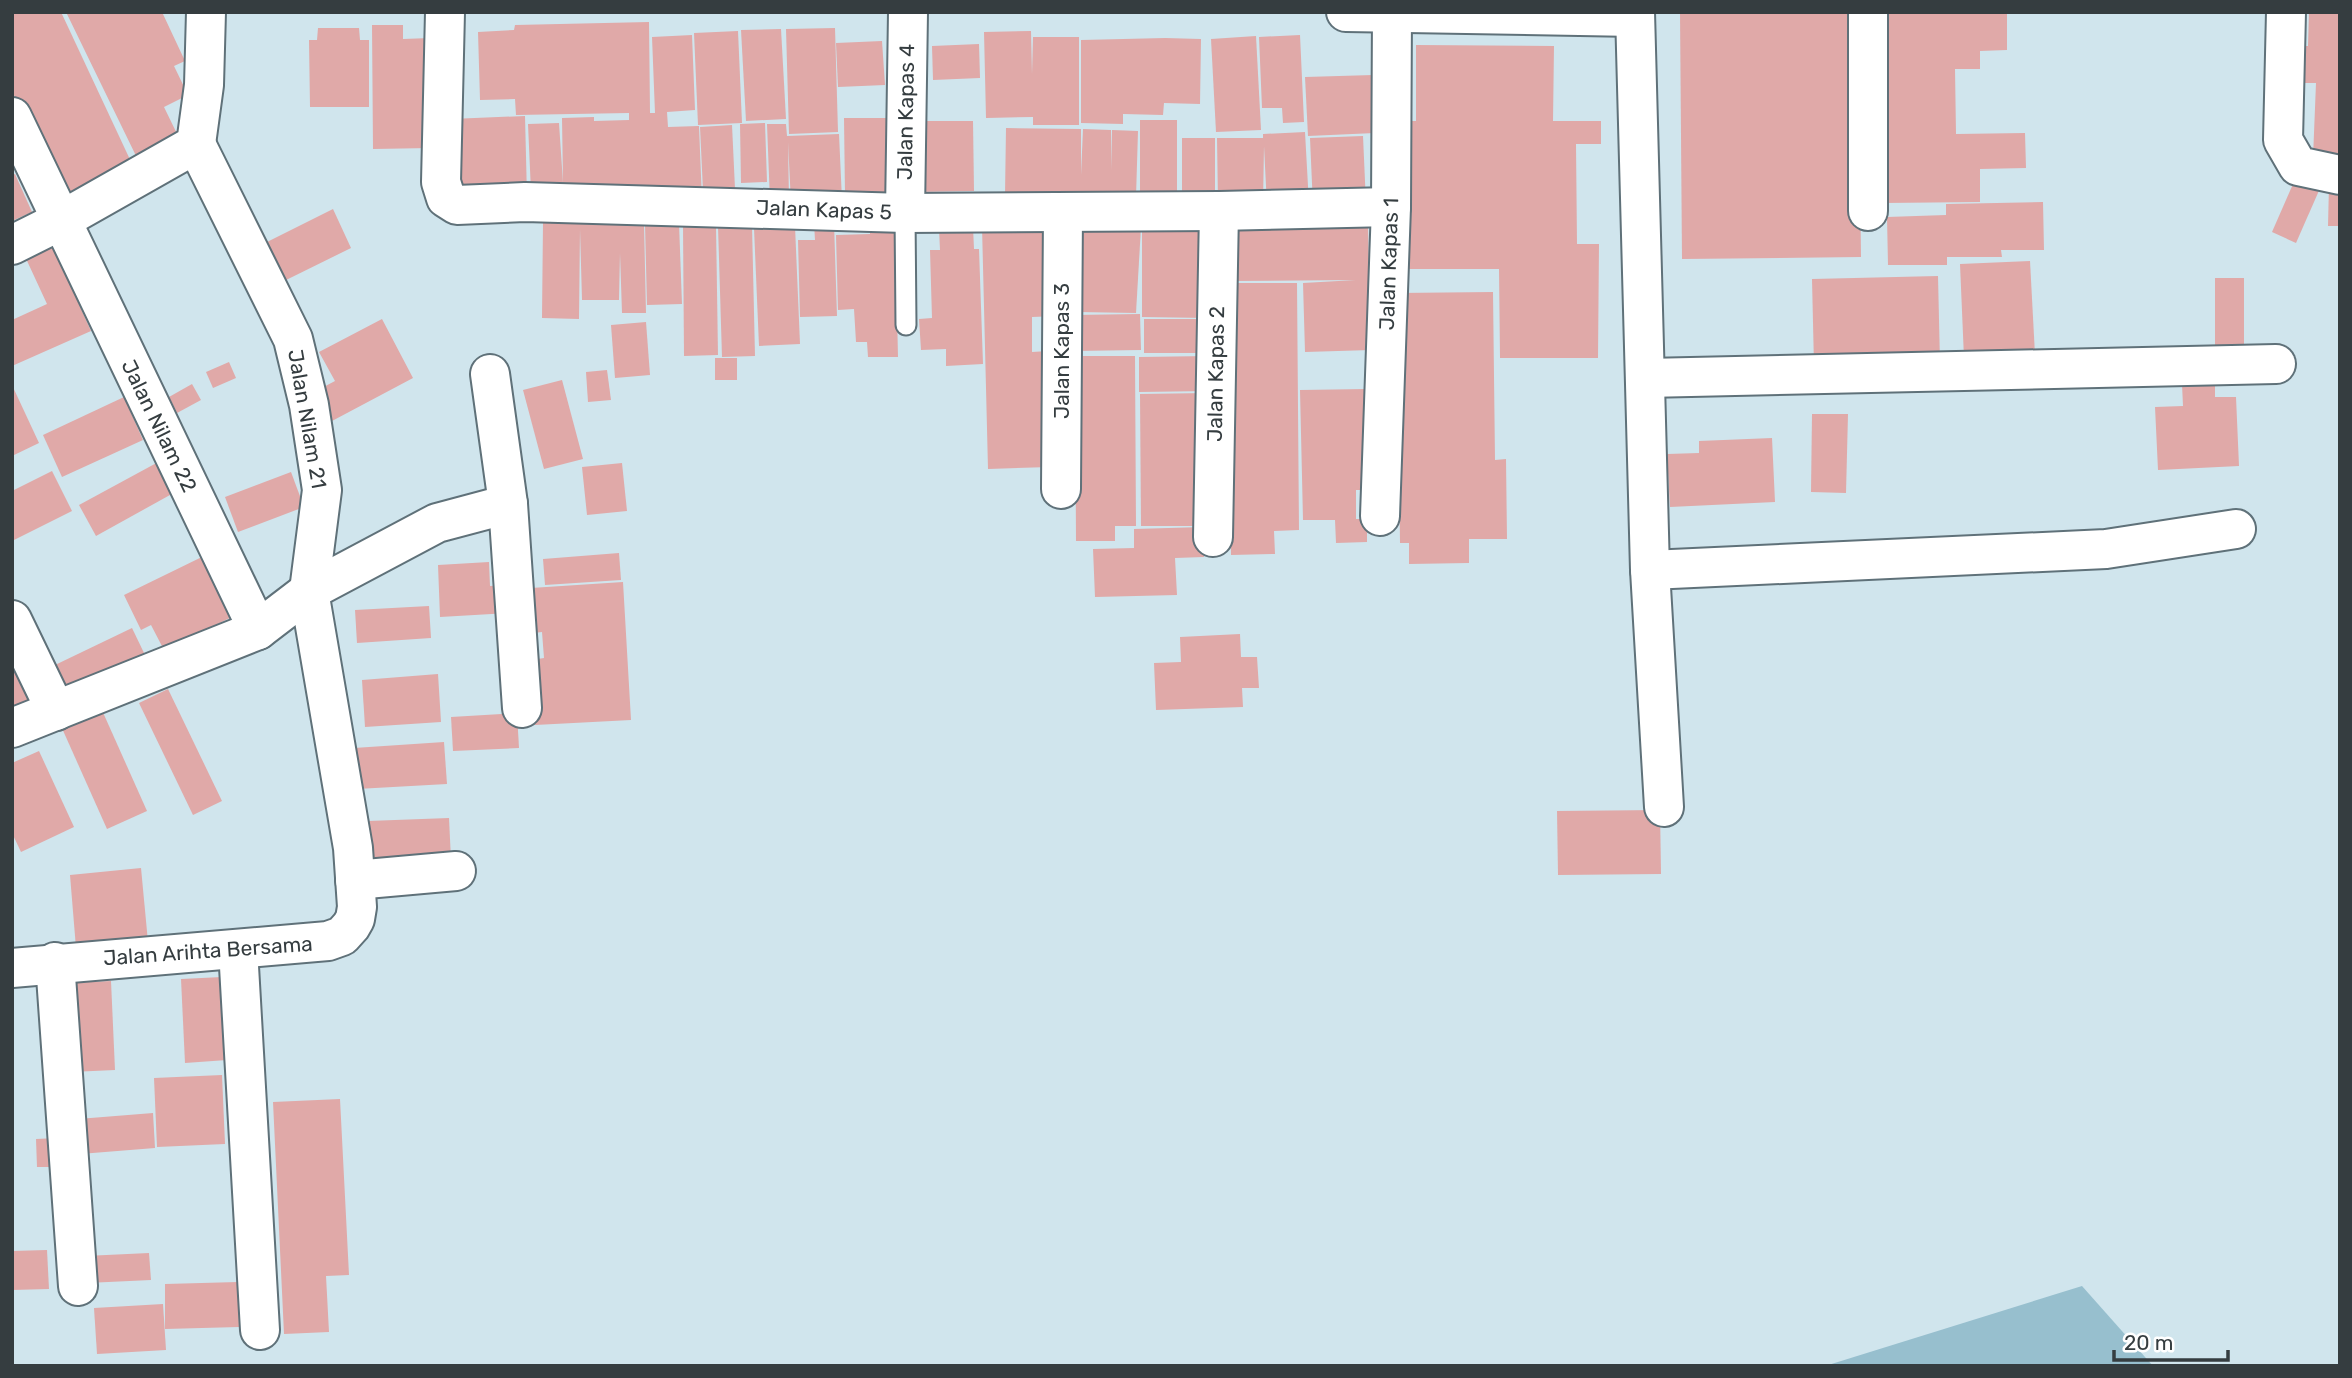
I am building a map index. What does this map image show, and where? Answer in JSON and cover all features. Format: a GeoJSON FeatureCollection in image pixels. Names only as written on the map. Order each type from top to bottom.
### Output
{"type":"FeatureCollection","features":[{"type":"Feature","properties":{"kind":"street"},"geometry":{"type":"LineString","coordinates":[[12,245],[60,221],[195,144],[204,85],[206,12]]}},
{"type":"Feature","properties":{"kind":"street","name":"Jalan Kapas 5"},"geometry":{"type":"LineString","coordinates":[[445,12],[442,181],[446,198],[457,205],[525,202],[905,213],[1391,207]]}},
{"type":"Feature","properties":{"kind":"street","name":"Jalan Kapas 4"},"geometry":{"type":"LineString","coordinates":[[905,213],[908,12]]}},
{"type":"Feature","properties":{"kind":"street"},"geometry":{"type":"LineString","coordinates":[[1346,12],[1635,15],[1650,570],[1664,807]]}},
{"type":"Feature","properties":{"kind":"street","name":"Jalan Kapas 1"},"geometry":{"type":"LineString","coordinates":[[1380,516],[1391,207],[1392,12]]}},
{"type":"Feature","properties":{"kind":"street"},"geometry":{"type":"LineString","coordinates":[[1868,12],[1868,211]]}},
{"type":"Feature","properties":{"kind":"street"},"geometry":{"type":"LineString","coordinates":[[2286,12],[2284,140],[2298,166],[2340,175]]}},
{"type":"Feature","properties":{"kind":"street","name":"Jalan Nilam 22"},"geometry":{"type":"LineString","coordinates":[[12,117],[258,630]]}},
{"type":"Feature","properties":{"kind":"street","name":"Jalan Nilam 21"},"geometry":{"type":"LineString","coordinates":[[195,144],[293,339],[309,405],[322,490],[309,591],[354,848],[355,880]]}},
{"type":"Feature","properties":{"kind":"street","name":"Jalan Kapas 2"},"geometry":{"type":"LineString","coordinates":[[1213,537],[1219,211]]}},
{"type":"Feature","properties":{"kind":"street","name":"Jalan Kapas 3"},"geometry":{"type":"LineString","coordinates":[[1061,489],[1063,213]]}},
{"type":"Feature","properties":{"kind":"street"},"geometry":{"type":"LineString","coordinates":[[1646,378],[2276,364]]}},
{"type":"Feature","properties":{"kind":"street"},"geometry":{"type":"LineString","coordinates":[[490,374],[509,504],[522,708]]}},
{"type":"Feature","properties":{"kind":"street"},"geometry":{"type":"LineString","coordinates":[[12,729],[258,630],[309,591],[437,523],[509,504]]}},
{"type":"Feature","properties":{"kind":"street"},"geometry":{"type":"LineString","coordinates":[[1650,570],[2106,549],[2235,529]]}},
{"type":"Feature","properties":{"kind":"street"},"geometry":{"type":"LineString","coordinates":[[12,620],[56,711]]}},
{"type":"Feature","properties":{"kind":"street"},"geometry":{"type":"LineString","coordinates":[[355,880],[456,871]]}},
{"type":"Feature","properties":{"kind":"street","name":"Jalan Arihta Bersama"},"geometry":{"type":"LineString","coordinates":[[12,968],[55,962],[328,941],[342,936],[355,919],[355,880]]}},
{"type":"Feature","properties":{"kind":"street"},"geometry":{"type":"LineString","coordinates":[[238,949],[260,1330]]}},
{"type":"Feature","properties":{"kind":"street"},"geometry":{"type":"LineString","coordinates":[[55,962],[78,1286]]}},
{"type":"Feature","properties":{"kind":"lane"},"geometry":{"type":"LineString","coordinates":[[905,213],[906,326]]}},
{"type":"Feature","properties":{"kind":"shaded area"},"geometry":{"type":"Polygon","coordinates":[[[2082,1286],[2153,1366],[1825,1366],[2082,1286]]]}},
{"type":"Feature","properties":{"kind":"building"},"geometry":{"type":"Polygon","coordinates":[[[12,12],[61,12],[133,166],[62,199],[12,91],[12,12]]]}},
{"type":"Feature","properties":{"kind":"building"},"geometry":{"type":"Polygon","coordinates":[[[66,12],[162,12],[185,61],[174,66],[188,95],[164,107],[181,142],[139,162],[66,12]]]}},
{"type":"Feature","properties":{"kind":"building"},"geometry":{"type":"Polygon","coordinates":[[[1680,12],[1858,12],[1861,257],[1682,259],[1680,12]]]}},
{"type":"Feature","properties":{"kind":"building"},"geometry":{"type":"Polygon","coordinates":[[[1881,12],[2007,12],[2007,50],[1980,51],[1980,69],[1955,69],[1956,134],[2025,133],[2026,168],[1980,169],[1980,202],[1884,203],[1881,12]]]}},
{"type":"Feature","properties":{"kind":"building"},"geometry":{"type":"Polygon","coordinates":[[[2309,12],[2340,12],[2340,159],[2313,158],[2316,83],[2302,83],[2303,46],[2308,46],[2309,12]]]}},
{"type":"Feature","properties":{"kind":"building"},"geometry":{"type":"Polygon","coordinates":[[[649,22],[650,113],[655,113],[652,37],[692,35],[695,110],[667,112],[668,127],[699,126],[702,201],[531,192],[528,124],[559,123],[563,183],[562,118],[629,120],[629,113],[516,115],[515,99],[480,100],[478,32],[514,30],[515,25],[649,22]]]}},
{"type":"Feature","properties":{"kind":"building"},"geometry":{"type":"Polygon","coordinates":[[[372,25],[403,25],[403,39],[430,38],[431,148],[373,149],[372,25]]]}},
{"type":"Feature","properties":{"kind":"building"},"geometry":{"type":"Polygon","coordinates":[[[318,28],[359,28],[360,40],[369,40],[369,107],[310,107],[309,40],[317,40],[318,28]]]}},
{"type":"Feature","properties":{"kind":"building"},"geometry":{"type":"Polygon","coordinates":[[[835,28],[838,132],[789,134],[786,29],[835,28]]]}},
{"type":"Feature","properties":{"kind":"building"},"geometry":{"type":"Polygon","coordinates":[[[781,29],[786,119],[746,121],[741,30],[781,29]]]}},
{"type":"Feature","properties":{"kind":"building"},"geometry":{"type":"Polygon","coordinates":[[[738,31],[742,123],[698,125],[694,33],[738,31]]]}},
{"type":"Feature","properties":{"kind":"building"},"geometry":{"type":"Polygon","coordinates":[[[1031,31],[1032,74],[1033,37],[1079,37],[1079,125],[1033,125],[1033,117],[986,118],[984,32],[1031,31]]]}},
{"type":"Feature","properties":{"kind":"building"},"geometry":{"type":"Polygon","coordinates":[[[1300,35],[1304,122],[1283,123],[1282,108],[1262,108],[1259,37],[1300,35]]]}},
{"type":"Feature","properties":{"kind":"building"},"geometry":{"type":"Polygon","coordinates":[[[1256,36],[1261,130],[1216,132],[1211,39],[1256,36]]]}},
{"type":"Feature","properties":{"kind":"building"},"geometry":{"type":"Polygon","coordinates":[[[1201,39],[1200,104],[1164,103],[1163,115],[1123,114],[1123,124],[1081,123],[1081,40],[1201,39]]]}},
{"type":"Feature","properties":{"kind":"building"},"geometry":{"type":"Polygon","coordinates":[[[882,41],[885,85],[838,87],[836,43],[882,41]]]}},
{"type":"Feature","properties":{"kind":"building"},"geometry":{"type":"Polygon","coordinates":[[[979,44],[980,78],[933,80],[932,46],[979,44]]]}},
{"type":"Feature","properties":{"kind":"building"},"geometry":{"type":"Polygon","coordinates":[[[1416,45],[1554,46],[1553,121],[1601,121],[1601,144],[1576,144],[1577,244],[1599,244],[1598,358],[1500,358],[1499,269],[1409,269],[1409,121],[1416,121],[1416,45]]]}},
{"type":"Feature","properties":{"kind":"building"},"geometry":{"type":"Polygon","coordinates":[[[1373,75],[1375,133],[1308,136],[1305,77],[1373,75]]]}},
{"type":"Feature","properties":{"kind":"building"},"geometry":{"type":"Polygon","coordinates":[[[525,116],[527,197],[453,199],[451,119],[525,116]]]}},
{"type":"Feature","properties":{"kind":"building"},"geometry":{"type":"Polygon","coordinates":[[[844,118],[893,118],[894,195],[845,195],[844,118]]]}},
{"type":"Feature","properties":{"kind":"building"},"geometry":{"type":"Polygon","coordinates":[[[1140,120],[1177,120],[1177,200],[1140,200],[1140,120]]]}},
{"type":"Feature","properties":{"kind":"building"},"geometry":{"type":"Polygon","coordinates":[[[915,121],[973,121],[974,191],[915,192],[915,121]]]}},
{"type":"Feature","properties":{"kind":"building"},"geometry":{"type":"Polygon","coordinates":[[[765,123],[767,182],[741,183],[740,124],[765,123]]]}},
{"type":"Feature","properties":{"kind":"building"},"geometry":{"type":"Polygon","coordinates":[[[767,124],[786,124],[787,136],[839,134],[842,200],[791,203],[788,142],[789,201],[770,202],[767,124]]]}},
{"type":"Feature","properties":{"kind":"building"},"geometry":{"type":"Polygon","coordinates":[[[732,125],[735,189],[703,191],[700,127],[732,125]]]}},
{"type":"Feature","properties":{"kind":"building"},"geometry":{"type":"Polygon","coordinates":[[[1006,128],[1081,129],[1081,175],[1083,129],[1111,130],[1111,170],[1112,130],[1138,131],[1136,197],[1005,195],[1006,128]]]}},
{"type":"Feature","properties":{"kind":"building"},"geometry":{"type":"Polygon","coordinates":[[[1305,132],[1309,204],[1267,206],[1264,146],[1263,203],[1218,203],[1217,138],[1263,138],[1263,134],[1305,132]]]}},
{"type":"Feature","properties":{"kind":"building"},"geometry":{"type":"Polygon","coordinates":[[[1363,136],[1366,204],[1313,206],[1310,138],[1363,136]]]}},
{"type":"Feature","properties":{"kind":"building"},"geometry":{"type":"Polygon","coordinates":[[[1182,138],[1215,138],[1215,197],[1182,197],[1182,138]]]}},
{"type":"Feature","properties":{"kind":"building"},"geometry":{"type":"Polygon","coordinates":[[[15,174],[32,212],[12,221],[12,175],[15,174]]]}},
{"type":"Feature","properties":{"kind":"building"},"geometry":{"type":"Polygon","coordinates":[[[2297,175],[2321,186],[2296,243],[2272,232],[2297,175]]]}},
{"type":"Feature","properties":{"kind":"building"},"geometry":{"type":"Polygon","coordinates":[[[2329,185],[2340,186],[2340,226],[2328,226],[2329,185]]]}},
{"type":"Feature","properties":{"kind":"building"},"geometry":{"type":"Polygon","coordinates":[[[2043,202],[2044,250],[2001,250],[2002,257],[1947,257],[1947,265],[1888,265],[1887,217],[1946,215],[1946,204],[2043,202]]]}},
{"type":"Feature","properties":{"kind":"building"},"geometry":{"type":"Polygon","coordinates":[[[333,209],[351,248],[280,283],[261,245],[333,209]]]}},
{"type":"Feature","properties":{"kind":"building"},"geometry":{"type":"Polygon","coordinates":[[[618,221],[619,225],[644,223],[646,313],[622,313],[620,253],[619,300],[582,300],[580,229],[579,319],[542,318],[543,222],[618,221]]]}},
{"type":"Feature","properties":{"kind":"building"},"geometry":{"type":"Polygon","coordinates":[[[895,222],[898,357],[868,357],[867,342],[856,342],[854,309],[838,310],[836,235],[870,234],[870,223],[895,222]]]}},
{"type":"Feature","properties":{"kind":"building"},"geometry":{"type":"Polygon","coordinates":[[[679,223],[682,304],[647,305],[645,224],[679,223]]]}},
{"type":"Feature","properties":{"kind":"building"},"geometry":{"type":"Polygon","coordinates":[[[814,223],[834,223],[837,316],[800,317],[798,240],[815,240],[814,223]]]}},
{"type":"Feature","properties":{"kind":"building"},"geometry":{"type":"Polygon","coordinates":[[[1055,224],[1058,316],[1032,317],[1032,352],[1048,351],[1050,467],[988,469],[982,226],[1055,224]]]}},
{"type":"Feature","properties":{"kind":"building"},"geometry":{"type":"Polygon","coordinates":[[[683,225],[716,225],[718,355],[684,356],[683,225]]]}},
{"type":"Feature","properties":{"kind":"building"},"geometry":{"type":"Polygon","coordinates":[[[752,225],[755,356],[722,357],[718,226],[752,225]]]}},
{"type":"Feature","properties":{"kind":"building"},"geometry":{"type":"Polygon","coordinates":[[[795,226],[800,344],[759,346],[754,228],[795,226]]]}},
{"type":"Feature","properties":{"kind":"building"},"geometry":{"type":"Polygon","coordinates":[[[1080,226],[1141,227],[1136,313],[1078,312],[1080,226]]]}},
{"type":"Feature","properties":{"kind":"building"},"geometry":{"type":"Polygon","coordinates":[[[1368,226],[1371,350],[1305,352],[1303,283],[1356,280],[1231,281],[1230,227],[1368,226]]]}},
{"type":"Feature","properties":{"kind":"building"},"geometry":{"type":"Polygon","coordinates":[[[973,227],[974,249],[979,249],[983,364],[946,366],[946,349],[921,350],[919,319],[932,318],[930,250],[940,250],[939,229],[973,227]]]}},
{"type":"Feature","properties":{"kind":"building"},"geometry":{"type":"Polygon","coordinates":[[[1142,229],[1207,229],[1207,318],[1142,317],[1142,229]]]}},
{"type":"Feature","properties":{"kind":"building"},"geometry":{"type":"Polygon","coordinates":[[[49,238],[91,331],[12,366],[12,320],[47,304],[22,250],[49,238]]]}},
{"type":"Feature","properties":{"kind":"building"},"geometry":{"type":"Polygon","coordinates":[[[2030,261],[2035,355],[1964,358],[1960,264],[2030,261]]]}},
{"type":"Feature","properties":{"kind":"building"},"geometry":{"type":"Polygon","coordinates":[[[1938,276],[1940,363],[1814,366],[1812,279],[1938,276]]]}},
{"type":"Feature","properties":{"kind":"building"},"geometry":{"type":"Polygon","coordinates":[[[2215,278],[2244,278],[2244,351],[2215,351],[2215,278]]]}},
{"type":"Feature","properties":{"kind":"building"},"geometry":{"type":"Polygon","coordinates":[[[1229,283],[1297,283],[1299,530],[1274,531],[1275,554],[1231,555],[1229,283]]]}},
{"type":"Feature","properties":{"kind":"building"},"geometry":{"type":"Polygon","coordinates":[[[1493,292],[1495,460],[1506,459],[1507,539],[1469,539],[1469,563],[1409,564],[1409,543],[1400,543],[1397,293],[1493,292]]]}},
{"type":"Feature","properties":{"kind":"building"},"geometry":{"type":"Polygon","coordinates":[[[1140,314],[1141,350],[1074,351],[1073,315],[1140,314]]]}},
{"type":"Feature","properties":{"kind":"building"},"geometry":{"type":"Polygon","coordinates":[[[382,319],[413,378],[332,421],[316,391],[335,381],[319,352],[382,319]]]}},
{"type":"Feature","properties":{"kind":"building"},"geometry":{"type":"Polygon","coordinates":[[[1144,319],[1208,319],[1208,353],[1144,353],[1144,319]]]}},
{"type":"Feature","properties":{"kind":"building"},"geometry":{"type":"Polygon","coordinates":[[[646,322],[650,375],[615,378],[611,325],[646,322]]]}},
{"type":"Feature","properties":{"kind":"building"},"geometry":{"type":"Polygon","coordinates":[[[1075,356],[1135,356],[1136,526],[1115,526],[1115,541],[1076,541],[1075,356]]]}},
{"type":"Feature","properties":{"kind":"building"},"geometry":{"type":"Polygon","coordinates":[[[1209,356],[1210,391],[1139,392],[1139,357],[1209,356]]]}},
{"type":"Feature","properties":{"kind":"building"},"geometry":{"type":"Polygon","coordinates":[[[715,358],[737,358],[737,380],[715,380],[715,358]]]}},
{"type":"Feature","properties":{"kind":"building"},"geometry":{"type":"Polygon","coordinates":[[[229,362],[236,378],[213,388],[206,372],[229,362]]]}},
{"type":"Feature","properties":{"kind":"building"},"geometry":{"type":"Polygon","coordinates":[[[607,370],[611,400],[588,402],[586,372],[607,370]]]}},
{"type":"Feature","properties":{"kind":"building"},"geometry":{"type":"Polygon","coordinates":[[[562,380],[583,459],[544,469],[523,390],[562,380]]]}},
{"type":"Feature","properties":{"kind":"building"},"geometry":{"type":"Polygon","coordinates":[[[2215,382],[2215,397],[2236,397],[2239,466],[2158,470],[2155,407],[2183,406],[2182,384],[2215,382]]]}},
{"type":"Feature","properties":{"kind":"building"},"geometry":{"type":"Polygon","coordinates":[[[192,384],[201,400],[177,413],[169,397],[192,384]]]}},
{"type":"Feature","properties":{"kind":"building"},"geometry":{"type":"Polygon","coordinates":[[[12,385],[39,443],[12,456],[12,385]]]}},
{"type":"Feature","properties":{"kind":"building"},"geometry":{"type":"Polygon","coordinates":[[[1367,389],[1368,490],[1356,490],[1356,519],[1367,519],[1367,542],[1336,543],[1335,520],[1303,520],[1300,390],[1367,389]]]}},
{"type":"Feature","properties":{"kind":"building"},"geometry":{"type":"Polygon","coordinates":[[[1207,393],[1208,526],[1141,526],[1140,394],[1207,393]]]}},
{"type":"Feature","properties":{"kind":"building"},"geometry":{"type":"Polygon","coordinates":[[[124,397],[143,440],[62,477],[43,435],[124,397]]]}},
{"type":"Feature","properties":{"kind":"building"},"geometry":{"type":"Polygon","coordinates":[[[1812,414],[1848,414],[1846,493],[1811,492],[1812,414]]]}},
{"type":"Feature","properties":{"kind":"building"},"geometry":{"type":"Polygon","coordinates":[[[1772,438],[1775,502],[1670,507],[1667,454],[1699,453],[1699,441],[1772,438]]]}},
{"type":"Feature","properties":{"kind":"building"},"geometry":{"type":"Polygon","coordinates":[[[162,460],[179,490],[96,536],[79,505],[162,460]]]}},
{"type":"Feature","properties":{"kind":"building"},"geometry":{"type":"Polygon","coordinates":[[[622,463],[627,511],[587,515],[582,467],[622,463]]]}},
{"type":"Feature","properties":{"kind":"building"},"geometry":{"type":"Polygon","coordinates":[[[52,471],[72,511],[12,541],[12,491],[52,471]]]}},
{"type":"Feature","properties":{"kind":"building"},"geometry":{"type":"Polygon","coordinates":[[[291,472],[304,507],[238,532],[225,497],[291,472]]]}},
{"type":"Feature","properties":{"kind":"building"},"geometry":{"type":"Polygon","coordinates":[[[1203,527],[1204,557],[1175,558],[1177,595],[1095,597],[1093,549],[1134,548],[1134,529],[1203,527]]]}},
{"type":"Feature","properties":{"kind":"building"},"geometry":{"type":"Polygon","coordinates":[[[619,553],[621,580],[545,585],[543,559],[619,553]]]}},
{"type":"Feature","properties":{"kind":"building"},"geometry":{"type":"Polygon","coordinates":[[[208,554],[238,614],[164,650],[151,625],[141,630],[124,595],[208,554]]]}},
{"type":"Feature","properties":{"kind":"building"},"geometry":{"type":"Polygon","coordinates":[[[489,562],[490,586],[508,585],[509,613],[440,617],[438,565],[489,562]]]}},
{"type":"Feature","properties":{"kind":"building"},"geometry":{"type":"Polygon","coordinates":[[[623,582],[631,720],[535,725],[531,660],[544,658],[542,632],[534,633],[531,588],[623,582]]]}},
{"type":"Feature","properties":{"kind":"building"},"geometry":{"type":"Polygon","coordinates":[[[429,606],[431,638],[357,643],[355,610],[429,606]]]}},
{"type":"Feature","properties":{"kind":"building"},"geometry":{"type":"Polygon","coordinates":[[[132,628],[145,655],[67,692],[55,665],[132,628]]]}},
{"type":"Feature","properties":{"kind":"building"},"geometry":{"type":"Polygon","coordinates":[[[1240,634],[1241,657],[1257,657],[1259,688],[1242,688],[1243,707],[1156,710],[1154,663],[1181,662],[1180,637],[1240,634]]]}},
{"type":"Feature","properties":{"kind":"building"},"geometry":{"type":"Polygon","coordinates":[[[12,639],[42,695],[12,711],[12,639]]]}},
{"type":"Feature","properties":{"kind":"building"},"geometry":{"type":"Polygon","coordinates":[[[438,674],[441,722],[365,727],[362,680],[438,674]]]}},
{"type":"Feature","properties":{"kind":"building"},"geometry":{"type":"Polygon","coordinates":[[[168,689],[222,801],[193,815],[139,703],[168,689]]]}},
{"type":"Feature","properties":{"kind":"building"},"geometry":{"type":"Polygon","coordinates":[[[101,708],[147,811],[107,829],[61,726],[101,708]]]}},
{"type":"Feature","properties":{"kind":"building"},"geometry":{"type":"Polygon","coordinates":[[[517,713],[519,748],[453,751],[451,717],[517,713]]]}},
{"type":"Feature","properties":{"kind":"building"},"geometry":{"type":"Polygon","coordinates":[[[444,742],[447,784],[357,789],[354,748],[444,742]]]}},
{"type":"Feature","properties":{"kind":"building"},"geometry":{"type":"Polygon","coordinates":[[[39,751],[74,827],[21,852],[12,833],[12,763],[39,751]]]}},
{"type":"Feature","properties":{"kind":"building"},"geometry":{"type":"Polygon","coordinates":[[[1660,810],[1661,874],[1558,875],[1557,811],[1660,810]]]}},
{"type":"Feature","properties":{"kind":"building"},"geometry":{"type":"Polygon","coordinates":[[[449,818],[451,860],[369,863],[368,821],[449,818]]]}},
{"type":"Feature","properties":{"kind":"building"},"geometry":{"type":"Polygon","coordinates":[[[141,868],[148,942],[76,948],[70,875],[141,868]]]}},
{"type":"Feature","properties":{"kind":"building"},"geometry":{"type":"Polygon","coordinates":[[[222,977],[227,1060],[185,1063],[181,979],[222,977]]]}},
{"type":"Feature","properties":{"kind":"building"},"geometry":{"type":"Polygon","coordinates":[[[111,981],[115,1070],[71,1072],[67,983],[111,981]]]}},
{"type":"Feature","properties":{"kind":"building"},"geometry":{"type":"Polygon","coordinates":[[[222,1075],[225,1144],[157,1147],[154,1078],[222,1075]]]}},
{"type":"Feature","properties":{"kind":"building"},"geometry":{"type":"Polygon","coordinates":[[[340,1099],[349,1275],[326,1276],[329,1332],[284,1334],[273,1102],[340,1099]]]}},
{"type":"Feature","properties":{"kind":"building"},"geometry":{"type":"Polygon","coordinates":[[[153,1113],[155,1148],[80,1154],[78,1119],[153,1113]]]}},
{"type":"Feature","properties":{"kind":"building"},"geometry":{"type":"Polygon","coordinates":[[[57,1138],[58,1167],[37,1167],[36,1139],[57,1138]]]}},
{"type":"Feature","properties":{"kind":"building"},"geometry":{"type":"Polygon","coordinates":[[[47,1250],[49,1289],[12,1290],[12,1251],[47,1250]]]}},
{"type":"Feature","properties":{"kind":"building"},"geometry":{"type":"Polygon","coordinates":[[[149,1253],[151,1280],[87,1283],[85,1256],[149,1253]]]}},
{"type":"Feature","properties":{"kind":"building"},"geometry":{"type":"Polygon","coordinates":[[[238,1282],[239,1327],[165,1329],[165,1284],[238,1282]]]}},
{"type":"Feature","properties":{"kind":"building"},"geometry":{"type":"Polygon","coordinates":[[[163,1304],[166,1350],[97,1354],[94,1308],[163,1304]]]}}]}
